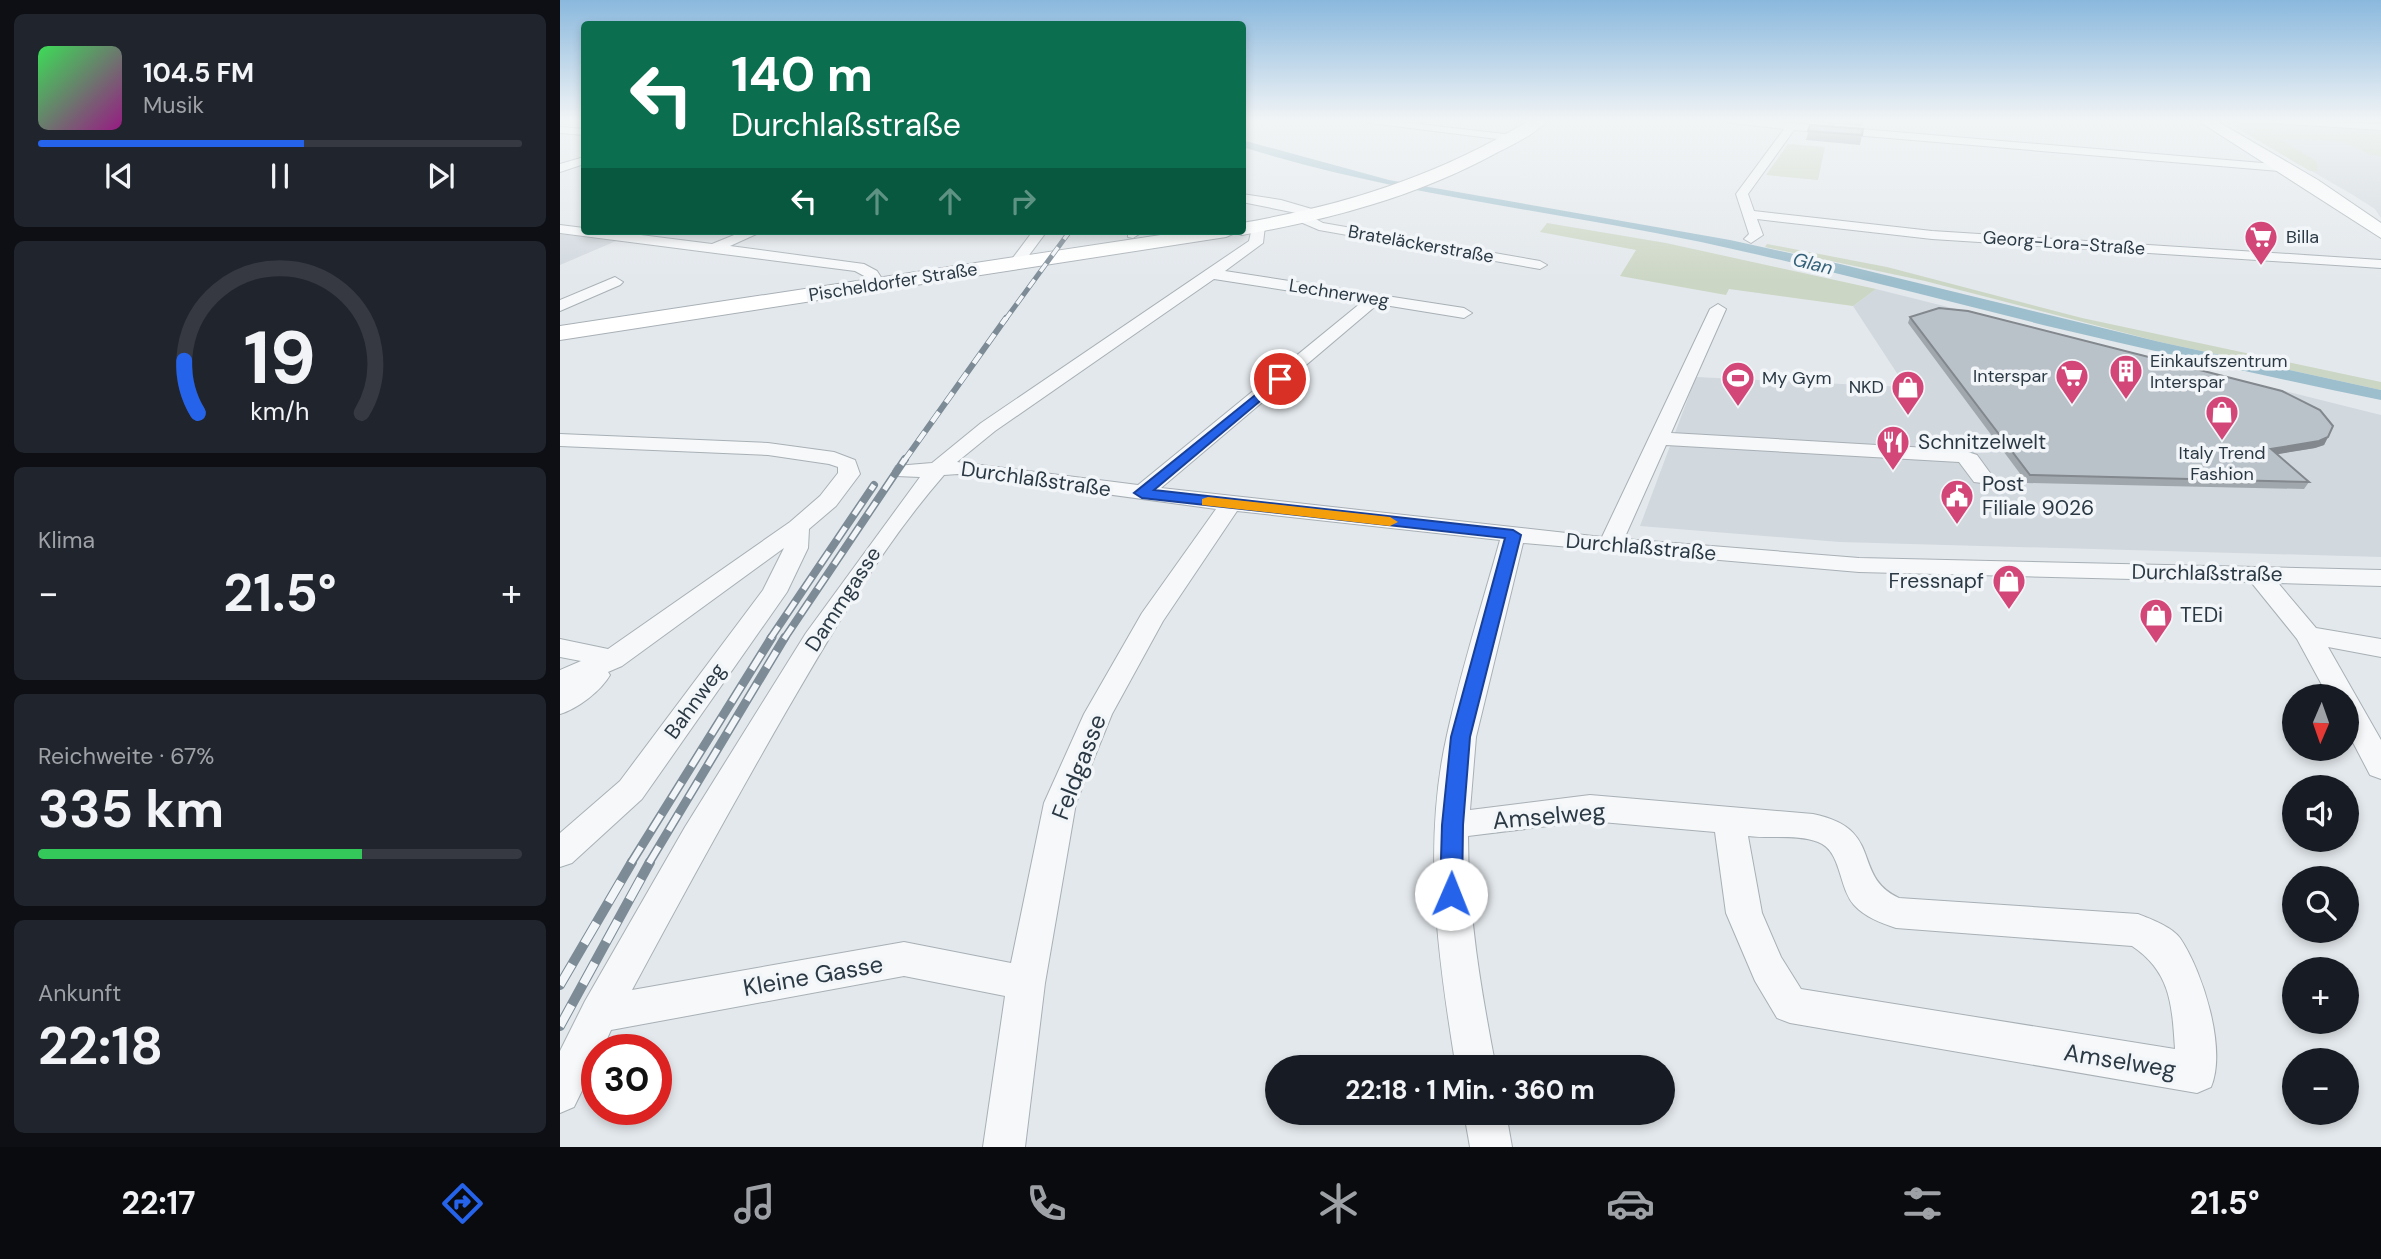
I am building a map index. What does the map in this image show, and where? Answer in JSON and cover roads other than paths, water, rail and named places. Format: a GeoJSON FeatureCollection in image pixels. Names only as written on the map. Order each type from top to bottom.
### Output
{"type":"FeatureCollection","features":[{"type":"Feature","properties":{"kind":"main road"},"geometry":{"type":"LineString","coordinates":[[1250,227],[1310,217],[1398,193],[1445,174]]}},
{"type":"Feature","properties":{"kind":"main road"},"geometry":{"type":"LineString","coordinates":[[2294,174],[2341,202],[2381,232]]}},
{"type":"Feature","properties":{"kind":"main road","name":"Pischeldorfer Straße"},"geometry":{"type":"LineString","coordinates":[[560,333],[1200,235]]}},
{"type":"Feature","properties":{"kind":"street"},"geometry":{"type":"LineString","coordinates":[[1751,239],[1756,235],[1742,194],[1757,174]]}},
{"type":"Feature","properties":{"kind":"street","name":"Brateläckerstraße"},"geometry":{"type":"LineString","coordinates":[[1246,199],[1281,204],[1310,217],[1320,226],[1540,265]]}},
{"type":"Feature","properties":{"kind":"street","name":"Georg-Lora-Straße"},"geometry":{"type":"LineString","coordinates":[[1748,214],[1932,235],[2381,264]]}},
{"type":"Feature","properties":{"kind":"street"},"geometry":{"type":"LineString","coordinates":[[561,229],[581,222]]}},
{"type":"Feature","properties":{"kind":"street","name":"Dammgasse"},"geometry":{"type":"LineString","coordinates":[[560,1093],[599,1014],[697,837],[816,639],[894,522],[939,468],[988,427],[1256,243],[1250,227]]}},
{"type":"Feature","properties":{"kind":"street"},"geometry":{"type":"LineString","coordinates":[[561,229],[581,231]]}},
{"type":"Feature","properties":{"kind":"street"},"geometry":{"type":"LineString","coordinates":[[613,235],[859,267],[872,274],[878,285]]}},
{"type":"Feature","properties":{"kind":"street"},"geometry":{"type":"LineString","coordinates":[[716,247],[746,235]]}},
{"type":"Feature","properties":{"kind":"street"},"geometry":{"type":"LineString","coordinates":[[1016,263],[1037,235]]}},
{"type":"Feature","properties":{"kind":"street","name":"Lechnerweg"},"geometry":{"type":"LineString","coordinates":[[1214,274],[1464,313]]}},
{"type":"Feature","properties":{"kind":"street"},"geometry":{"type":"LineString","coordinates":[[560,306],[615,282]]}},
{"type":"Feature","properties":{"kind":"street"},"geometry":{"type":"LineString","coordinates":[[1142,493],[1375,299]]}},
{"type":"Feature","properties":{"kind":"street"},"geometry":{"type":"LineString","coordinates":[[1610,545],[1718,309]]}},
{"type":"Feature","properties":{"kind":"street"},"geometry":{"type":"LineString","coordinates":[[1658,438],[1962,456],[1970,459],[1982,477]]}},
{"type":"Feature","properties":{"kind":"street"},"geometry":{"type":"LineString","coordinates":[[560,440],[768,449],[834,458],[848,464],[849,474],[828,501],[798,527],[612,659],[560,704]]}},
{"type":"Feature","properties":{"kind":"street","name":"Durchlaßstraße"},"geometry":{"type":"LineString","coordinates":[[904,471],[939,468],[1230,505],[1513,535],[1869,566],[2381,578]]}},
{"type":"Feature","properties":{"kind":"street","name":"Feldgasse"},"geometry":{"type":"LineString","coordinates":[[1004,1147],[1026,983],[1060,803],[1098,714],[1150,619],[1230,505]]}},
{"type":"Feature","properties":{"kind":"street","name":"Bahnweg"},"geometry":{"type":"LineString","coordinates":[[560,853],[631,790],[774,592],[796,548],[798,527]]}},
{"type":"Feature","properties":{"kind":"street"},"geometry":{"type":"LineString","coordinates":[[1474,1055],[1460,979],[1451,894],[1452,825],[1461,737],[1513,535]]}},
{"type":"Feature","properties":{"kind":"street"},"geometry":{"type":"LineString","coordinates":[[2256,573],[2308,635],[2335,684]]}},
{"type":"Feature","properties":{"kind":"street"},"geometry":{"type":"LineString","coordinates":[[2308,635],[2381,648]]}},
{"type":"Feature","properties":{"kind":"street"},"geometry":{"type":"LineString","coordinates":[[560,648],[612,659]]}},
{"type":"Feature","properties":{"kind":"street"},"geometry":{"type":"LineString","coordinates":[[560,681],[612,659]]}},
{"type":"Feature","properties":{"kind":"street"},"geometry":{"type":"LineString","coordinates":[[2359,727],[2381,767]]}},
{"type":"Feature","properties":{"kind":"street","name":"Amselweg"},"geometry":{"type":"LineString","coordinates":[[1452,825],[1589,808],[1729,821],[1828,831],[1842,840],[1850,852],[1857,885],[1863,894],[1882,908],[1896,913],[2138,930],[2166,948],[2191,1004],[2197,1073],[1790,1005],[1768,968],[1744,913],[1738,893],[1729,821]]}},
{"type":"Feature","properties":{"kind":"street","name":"Kleine Gasse"},"geometry":{"type":"LineString","coordinates":[[599,1014],[904,959],[1026,983]]}},
{"type":"Feature","properties":{"kind":"street"},"geometry":{"type":"LineString","coordinates":[[1487,1125],[1491,1147]]}},
{"type":"Feature","properties":{"kind":"water","name":"Glan"},"geometry":{"type":"Polygon","coordinates":[[[1342,174],[1365,174],[1389,180],[1730,240],[2160,342],[2381,390],[2381,400],[2100,338],[1701,242],[1342,174]]]}},
{"type":"Feature","properties":{"kind":"railway"},"geometry":{"type":"LineString","coordinates":[[1005,320],[1067,235]]}},
{"type":"Feature","properties":{"kind":"railway"},"geometry":{"type":"LineString","coordinates":[[904,461],[1006,318]]}},
{"type":"Feature","properties":{"kind":"railway"},"geometry":{"type":"LineString","coordinates":[[784,639],[905,459]]}},
{"type":"Feature","properties":{"kind":"railway"},"geometry":{"type":"LineString","coordinates":[[770,639],[874,485]]}},
{"type":"Feature","properties":{"kind":"railway"},"geometry":{"type":"LineString","coordinates":[[631,863],[772,637]]}},
{"type":"Feature","properties":{"kind":"railway"},"geometry":{"type":"LineString","coordinates":[[649,863],[785,637]]}},
{"type":"Feature","properties":{"kind":"railway"},"geometry":{"type":"LineString","coordinates":[[560,985],[632,862]]}},
{"type":"Feature","properties":{"kind":"railway"},"geometry":{"type":"LineString","coordinates":[[560,1026],[650,862]]}},
{"type":"Feature","properties":{"kind":"place","name":"Billa"},"geometry":{"type":"Point","coordinates":[2261,267]}},
{"type":"Feature","properties":{"kind":"place","name":"Einkaufszentrum Interspar"},"geometry":{"type":"Point","coordinates":[2126,401]}},
{"type":"Feature","properties":{"kind":"place","name":"Interspar"},"geometry":{"type":"Point","coordinates":[2072,406]}},
{"type":"Feature","properties":{"kind":"place","name":"My Gym"},"geometry":{"type":"Point","coordinates":[1738,408]}},
{"type":"Feature","properties":{"kind":"place","name":"NKD"},"geometry":{"type":"Point","coordinates":[1908,417]}},
{"type":"Feature","properties":{"kind":"place","name":"Italy Trend Fashion"},"geometry":{"type":"Point","coordinates":[2222,442]}},
{"type":"Feature","properties":{"kind":"place","name":"Schnitzelwelt"},"geometry":{"type":"Point","coordinates":[1893,472]}},
{"type":"Feature","properties":{"kind":"place","name":"Post Filiale 9026"},"geometry":{"type":"Point","coordinates":[1957,526]}},
{"type":"Feature","properties":{"kind":"place","name":"Fressnapf"},"geometry":{"type":"Point","coordinates":[2009,611]}},
{"type":"Feature","properties":{"kind":"place","name":"TEDi"},"geometry":{"type":"Point","coordinates":[2156,645]}}]}
